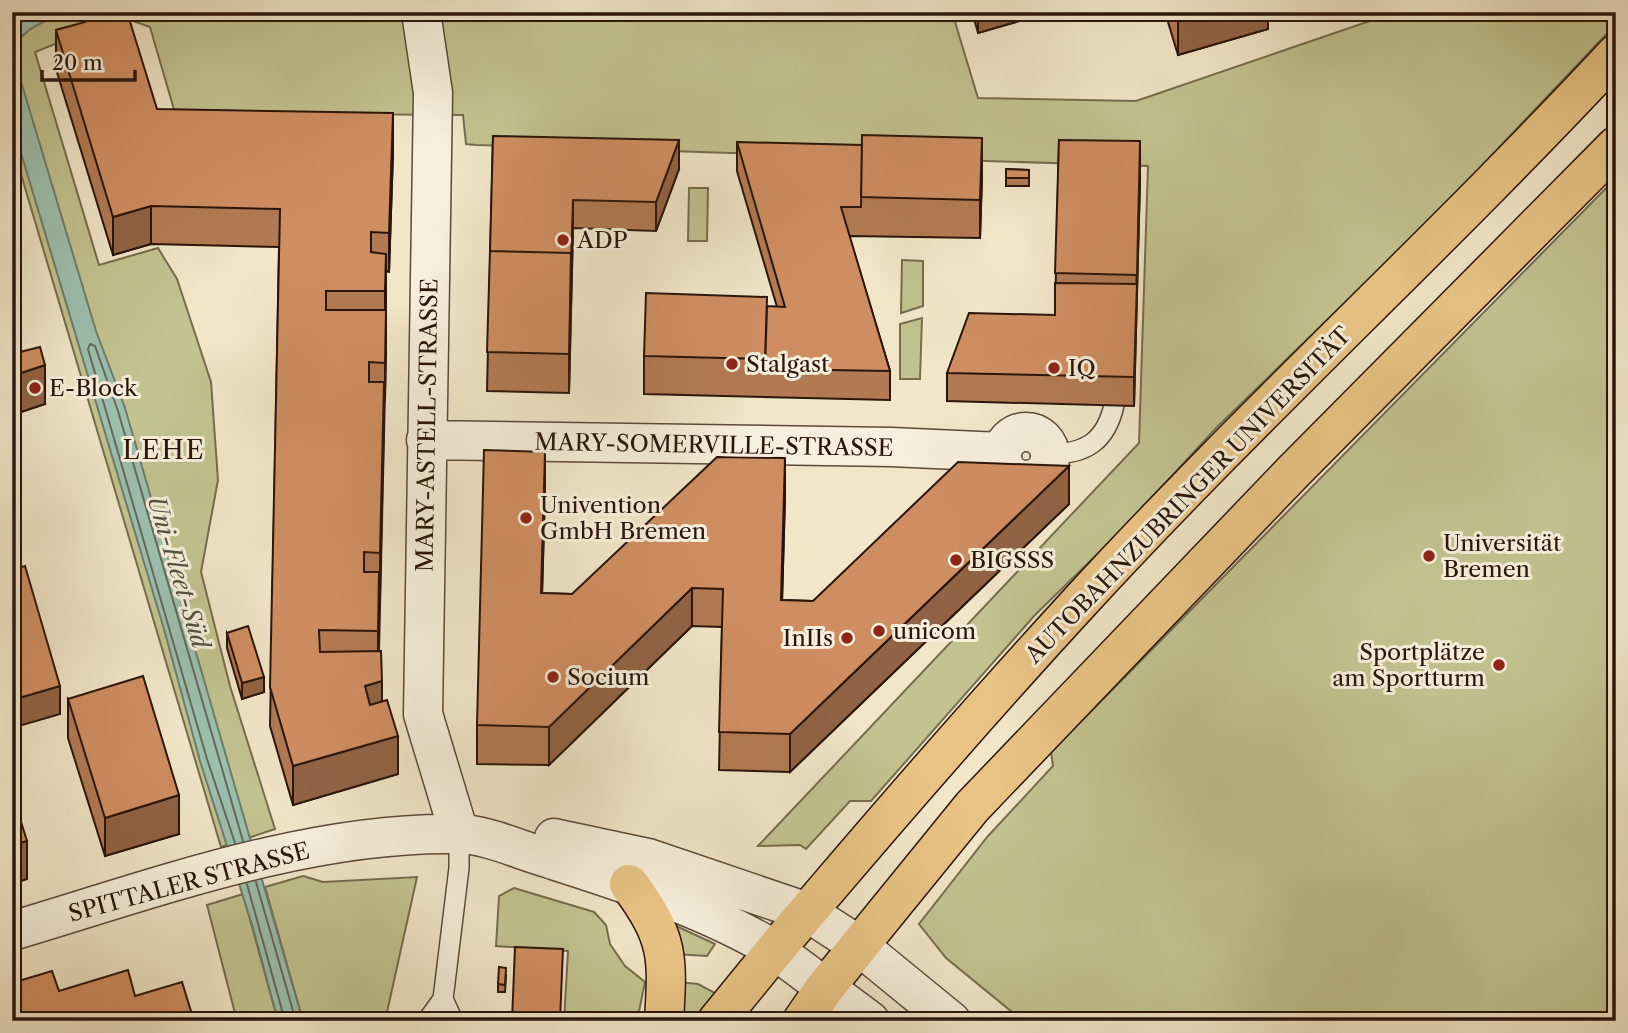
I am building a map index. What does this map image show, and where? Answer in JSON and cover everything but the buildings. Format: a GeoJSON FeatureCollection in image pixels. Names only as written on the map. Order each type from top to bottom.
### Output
{"type":"FeatureCollection","features":[{"type":"Feature","properties":{"kind":"main road","name":"AUTOBAHNZUBRINGER UNIVERSITÄT"},"geometry":{"type":"LineString","coordinates":[[717,1021],[807,912],[1076,606],[1252,423],[1536,140],[1616,54]]}},
{"type":"Feature","properties":{"kind":"main road"},"geometry":{"type":"LineString","coordinates":[[802,1021],[858,944],[972,807],[1291,474],[1616,146]]}},
{"type":"Feature","properties":{"kind":"main road"},"geometry":{"type":"LineString","coordinates":[[629,884],[659,929],[665,949],[667,988],[664,1021]]}},
{"type":"Feature","properties":{"kind":"street","name":"MARY-ASTELL-STRASSE"},"geometry":{"type":"LineString","coordinates":[[421,12],[433,93],[423,714],[431,748],[476,837]]}},
{"type":"Feature","properties":{"kind":"street","name":"MARY-SOMERVILLE-STRASSE"},"geometry":{"type":"LineString","coordinates":[[426,440],[891,447],[1001,452],[1012,435],[1022,432],[1041,437],[1050,454]]}},
{"type":"Feature","properties":{"kind":"street","name":"SPITTALER STRASSE"},"geometry":{"type":"LineString","coordinates":[[12,931],[274,854],[352,841],[523,836],[559,839],[648,858],[807,912],[858,944],[951,1021]]}},
{"type":"Feature","properties":{"kind":"street","name":"SPITTALER STRASSE"},"geometry":{"type":"LineString","coordinates":[[476,837],[629,884],[732,925],[775,950],[870,1021]]}},
{"type":"Feature","properties":{"kind":"lane"},"geometry":{"type":"LineString","coordinates":[[1050,454],[1071,454],[1094,443],[1110,425],[1114,405]]}},
{"type":"Feature","properties":{"kind":"lane"},"geometry":{"type":"LineString","coordinates":[[427,1021],[443,999],[459,868],[476,837]]}},
{"type":"Feature","properties":{"kind":"lane"},"geometry":{"type":"LineString","coordinates":[[443,999],[453,1021]]}},
{"type":"Feature","properties":{"kind":"green space"},"geometry":{"type":"Polygon","coordinates":[[[18,12],[952,12],[978,98],[1136,101],[1396,12],[1616,12],[1616,24],[1434,216],[1216,428],[1126,526],[1035,615],[871,801],[850,801],[806,849],[800,845],[758,846],[1139,443],[1148,166],[466,144],[463,115],[175,113],[150,27],[122,17],[35,52],[99,265],[158,248],[177,279],[211,382],[218,480],[201,572],[230,686],[275,829],[221,847],[12,144],[12,15],[18,12]]]}},
{"type":"Feature","properties":{"kind":"green space","name":"Universität Bremen"},"geometry":{"type":"Polygon","coordinates":[[[1616,178],[1616,1021],[1023,1021],[946,958],[919,924],[988,836],[1053,766],[1051,752],[1616,178]]]}},
{"type":"Feature","properties":{"kind":"green space"},"geometry":{"type":"Polygon","coordinates":[[[689,188],[708,188],[707,241],[688,241],[689,188]]]}},
{"type":"Feature","properties":{"kind":"green space"},"geometry":{"type":"Polygon","coordinates":[[[902,260],[923,261],[923,306],[901,313],[902,260]]]}},
{"type":"Feature","properties":{"kind":"green space"},"geometry":{"type":"Polygon","coordinates":[[[922,318],[920,379],[900,379],[900,324],[922,318]]]}},
{"type":"Feature","properties":{"kind":"green space"},"geometry":{"type":"Polygon","coordinates":[[[303,876],[323,882],[417,877],[385,1021],[303,1021],[265,887],[303,876]]]}},
{"type":"Feature","properties":{"kind":"green space"},"geometry":{"type":"Polygon","coordinates":[[[514,888],[594,912],[606,925],[610,944],[625,966],[645,982],[637,1021],[564,1021],[568,951],[496,946],[499,896],[514,888]]]}},
{"type":"Feature","properties":{"kind":"green space"},"geometry":{"type":"Polygon","coordinates":[[[243,894],[278,1021],[237,1021],[207,905],[243,894]]]}},
{"type":"Feature","properties":{"kind":"green space"},"geometry":{"type":"Polygon","coordinates":[[[674,925],[715,944],[707,956],[675,954],[674,925]]]}},
{"type":"Feature","properties":{"kind":"green space"},"geometry":{"type":"Polygon","coordinates":[[[678,982],[698,984],[715,993],[693,1021],[674,1021],[678,982]]]}},
{"type":"Feature","properties":{"kind":"water"},"geometry":{"type":"Polygon","coordinates":[[[34,12],[67,12],[26,32],[20,38],[13,55],[96,331],[125,408],[303,1021],[278,1021],[253,928],[200,761],[164,629],[12,123],[12,24],[34,12]]]}},
{"type":"Feature","properties":{"kind":"place","name":"ADP"},"geometry":{"type":"Point","coordinates":[563,240]}},
{"type":"Feature","properties":{"kind":"place","name":"Stalgast"},"geometry":{"type":"Point","coordinates":[732,364]}},
{"type":"Feature","properties":{"kind":"place","name":"IQ"},"geometry":{"type":"Point","coordinates":[1054,368]}},
{"type":"Feature","properties":{"kind":"place","name":"E-Block"},"geometry":{"type":"Point","coordinates":[35,388]}},
{"type":"Feature","properties":{"kind":"place","name":"Univention GmbH Bremen"},"geometry":{"type":"Point","coordinates":[526,518]}},
{"type":"Feature","properties":{"kind":"place","name":"Universität Bremen"},"geometry":{"type":"Point","coordinates":[1429,556]}},
{"type":"Feature","properties":{"kind":"place","name":"BIGSSS"},"geometry":{"type":"Point","coordinates":[956,560]}},
{"type":"Feature","properties":{"kind":"place","name":"unicom"},"geometry":{"type":"Point","coordinates":[879,631]}},
{"type":"Feature","properties":{"kind":"place","name":"InIIs"},"geometry":{"type":"Point","coordinates":[847,638]}},
{"type":"Feature","properties":{"kind":"place","name":"Sportplätze am Sportturm"},"geometry":{"type":"Point","coordinates":[1499,665]}},
{"type":"Feature","properties":{"kind":"place","name":"Socium"},"geometry":{"type":"Point","coordinates":[553,677]}},
{"type":"Feature","properties":{"kind":"district","name":"LEHE"},"geometry":{"type":"Point","coordinates":[164,450]}},
{"type":"Feature","properties":{"kind":"water label","name":"Uni-Fleet-Süd"},"geometry":{"type":"Point","coordinates":[178,572]}}]}
